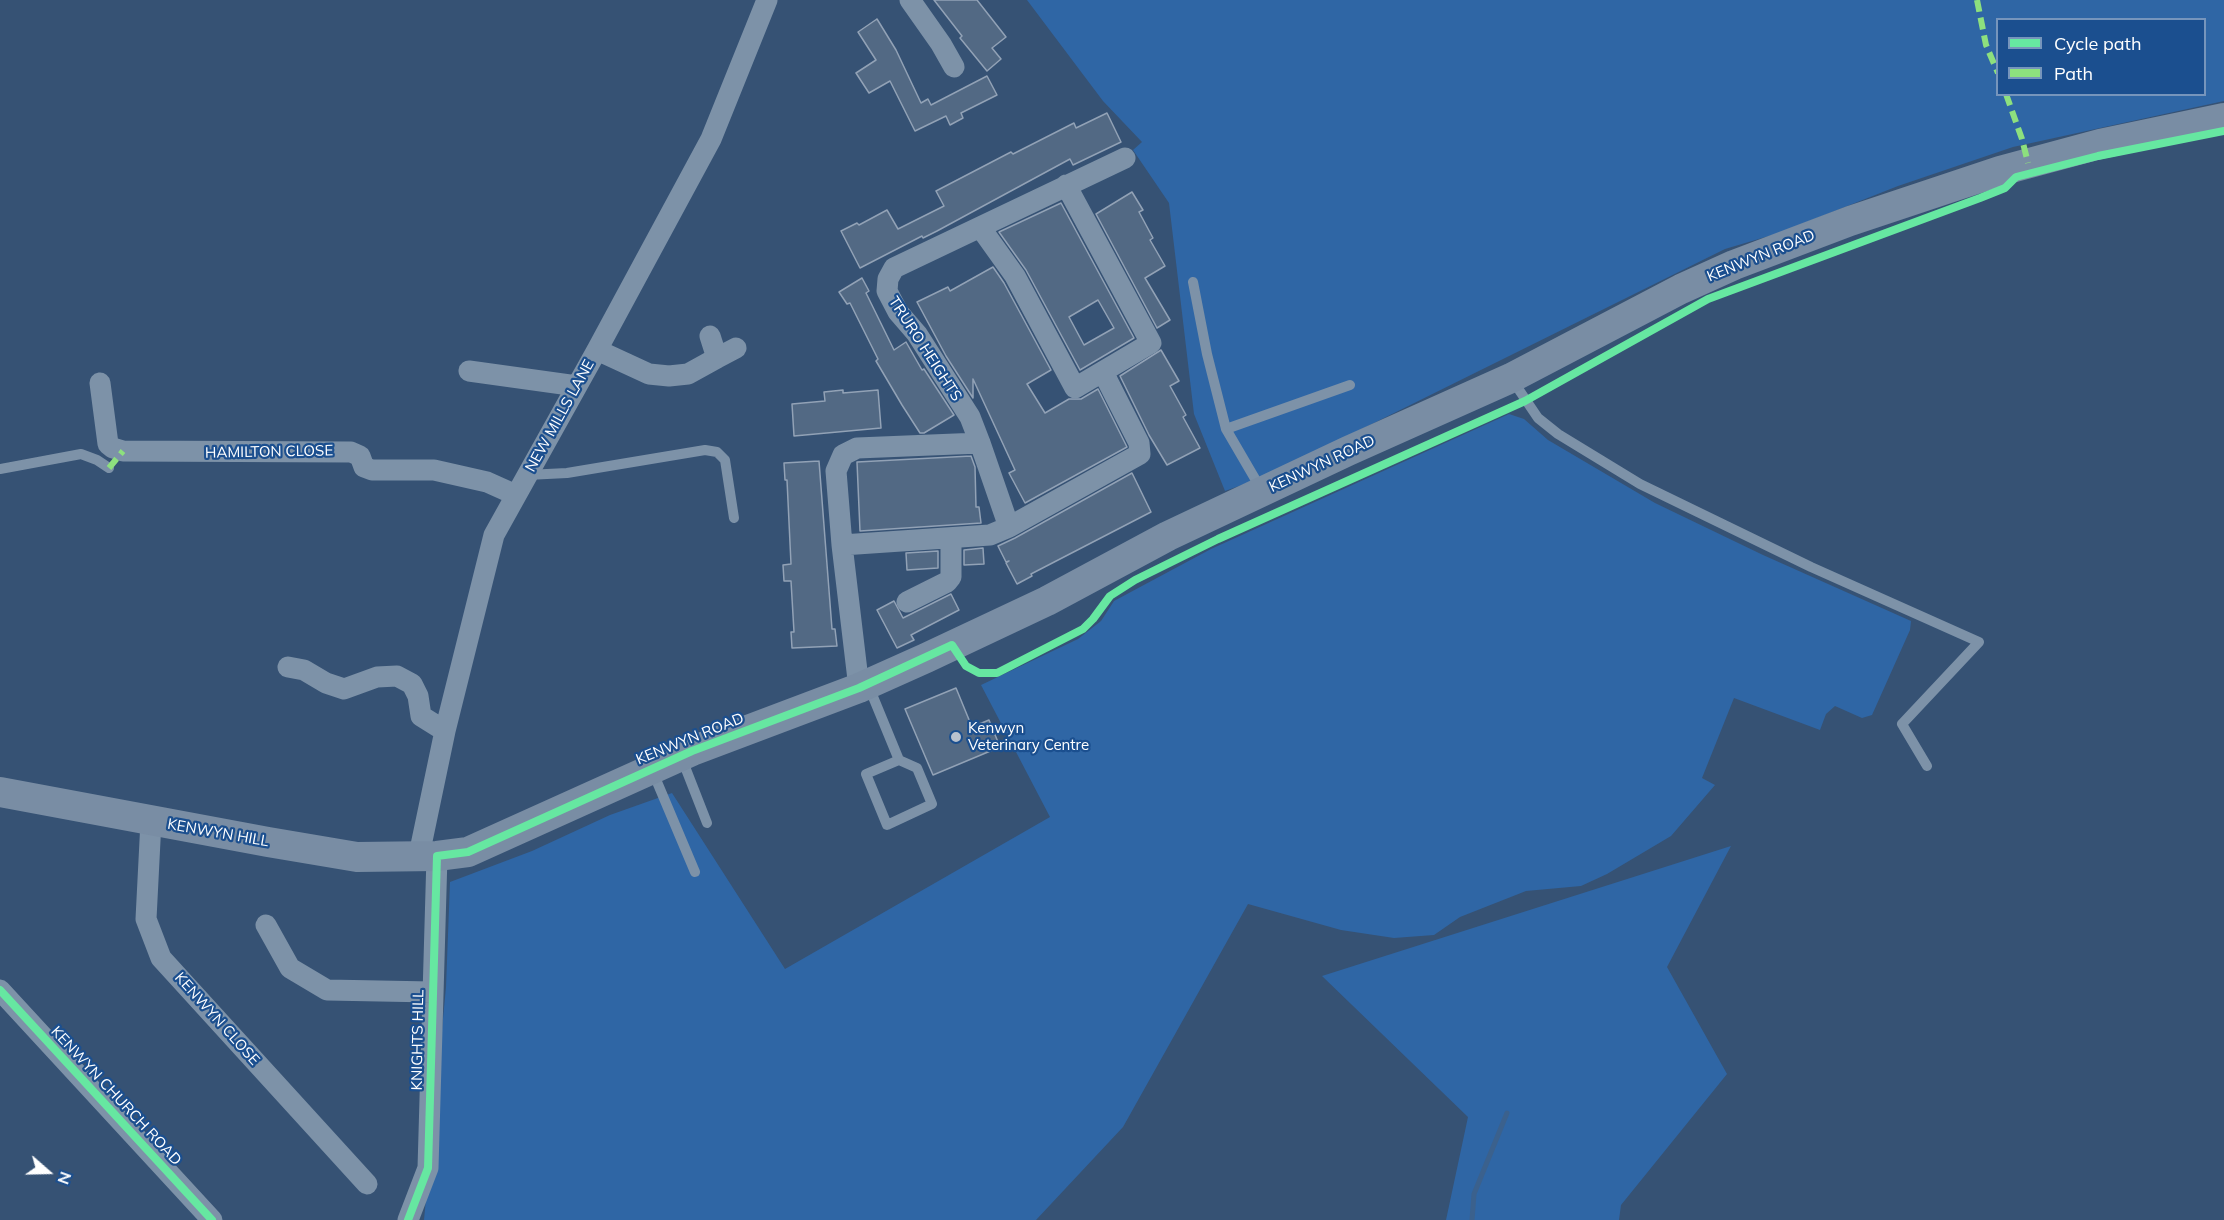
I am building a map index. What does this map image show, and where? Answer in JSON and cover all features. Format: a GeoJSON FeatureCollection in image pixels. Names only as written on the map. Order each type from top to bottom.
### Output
{"type":"FeatureCollection","features":[{"type":"Feature","properties":{"kind":"main road","name":"KENWYN ROAD"},"geometry":{"type":"LineString","coordinates":[[428,856],[468,852],[681,756],[863,686],[1047,601],[1168,536],[1511,378],[1682,289],[1734,265],[1850,221],[2000,171],[2100,144],[2224,118]]}},
{"type":"Feature","properties":{"kind":"main road","name":"KENWYN HILL"},"geometry":{"type":"LineString","coordinates":[[0,792],[357,856],[428,856]]}},
{"type":"Feature","properties":{"kind":"street","name":"NEW MILLS LANE"},"geometry":{"type":"LineString","coordinates":[[428,856],[445,731],[494,535],[711,139],[767,0]]}},
{"type":"Feature","properties":{"kind":"street"},"geometry":{"type":"LineString","coordinates":[[910,0],[954,67]]}},
{"type":"Feature","properties":{"kind":"street","name":"TRURO HEIGHTS"},"geometry":{"type":"LineString","coordinates":[[1009,527],[969,417],[917,334],[898,312],[887,291],[888,279],[894,268],[1125,158]]}},
{"type":"Feature","properties":{"kind":"street"},"geometry":{"type":"LineString","coordinates":[[980,227],[1015,276],[1075,388],[1152,343],[1066,185]]}},
{"type":"Feature","properties":{"kind":"street"},"geometry":{"type":"LineString","coordinates":[[710,336],[717,358]]}},
{"type":"Feature","properties":{"kind":"street"},"geometry":{"type":"LineString","coordinates":[[597,350],[649,374],[669,376],[688,374],[736,348]]}},
{"type":"Feature","properties":{"kind":"street"},"geometry":{"type":"LineString","coordinates":[[469,371],[577,386]]}},
{"type":"Feature","properties":{"kind":"street"},"geometry":{"type":"LineString","coordinates":[[842,545],[990,535],[1009,527],[1140,454],[1139,443],[1103,372]]}},
{"type":"Feature","properties":{"kind":"street","name":"HAMILTON CLOSE"},"geometry":{"type":"LineString","coordinates":[[100,383],[108,444],[123,451],[148,453],[351,452],[360,456],[364,467],[372,470],[434,470],[487,482],[516,495]]}},
{"type":"Feature","properties":{"kind":"street","name":"TRURO HEIGHTS"},"geometry":{"type":"LineString","coordinates":[[937,444],[969,417]]}},
{"type":"Feature","properties":{"kind":"street"},"geometry":{"type":"LineString","coordinates":[[863,686],[842,545],[836,471],[843,454],[857,448],[980,443]]}},
{"type":"Feature","properties":{"kind":"street"},"geometry":{"type":"LineString","coordinates":[[907,602],[947,582],[951,577],[951,539]]}},
{"type":"Feature","properties":{"kind":"street"},"geometry":{"type":"LineString","coordinates":[[288,666],[304,670],[326,683],[344,689],[377,677],[396,676],[412,684],[418,696],[421,717],[445,731]]}},
{"type":"Feature","properties":{"kind":"street","name":"KENWYN CLOSE"},"geometry":{"type":"LineString","coordinates":[[152,821],[146,919],[161,958],[367,1184]]}},
{"type":"Feature","properties":{"kind":"street","name":"KNIGHTS HILL"},"geometry":{"type":"LineString","coordinates":[[408,1220],[428,1168],[432,992],[428,856]]}},
{"type":"Feature","properties":{"kind":"street","name":"KNIGHTS HILL"},"geometry":{"type":"LineString","coordinates":[[266,925],[290,968],[327,990],[432,992]]}},
{"type":"Feature","properties":{"kind":"street","name":"KENWYN CHURCH ROAD"},"geometry":{"type":"LineString","coordinates":[[0,990],[213,1220]]}},
{"type":"Feature","properties":{"kind":"lane"},"geometry":{"type":"LineString","coordinates":[[1193,282],[1207,354],[1226,429],[1263,492]]}},
{"type":"Feature","properties":{"kind":"lane"},"geometry":{"type":"LineString","coordinates":[[1511,378],[1538,418],[1558,434],[1640,484],[1811,567],[1979,642],[1902,724],[1927,766]]}},
{"type":"Feature","properties":{"kind":"lane"},"geometry":{"type":"LineString","coordinates":[[1226,429],[1350,385]]}},
{"type":"Feature","properties":{"kind":"lane"},"geometry":{"type":"LineString","coordinates":[[527,475],[567,473],[705,450],[717,452],[725,460],[734,518]]}},
{"type":"Feature","properties":{"kind":"lane"},"geometry":{"type":"LineString","coordinates":[[0,469],[81,454],[109,468]]}},
{"type":"Feature","properties":{"kind":"lane"},"geometry":{"type":"LineString","coordinates":[[863,686],[899,760],[917,768],[932,804],[887,825],[866,774],[899,760]]}},
{"type":"Feature","properties":{"kind":"lane"},"geometry":{"type":"LineString","coordinates":[[681,756],[707,823]]}},
{"type":"Feature","properties":{"kind":"lane"},"geometry":{"type":"LineString","coordinates":[[652,769],[695,872]]}},
{"type":"Feature","properties":{"kind":"shaded area"},"geometry":{"type":"Polygon","coordinates":[[[1027,0],[2224,0],[2224,101],[2013,147],[1898,186],[1779,233],[1725,249],[1267,476],[1225,491],[1194,414],[1169,203],[1133,150],[1142,142],[1103,101],[1027,0]]]}},
{"type":"Feature","properties":{"kind":"shaded area"},"geometry":{"type":"Polygon","coordinates":[[[1509,414],[1524,419],[1548,440],[1655,503],[1763,555],[1911,621],[1910,630],[1872,715],[1862,718],[1835,706],[1826,714],[1820,730],[1734,698],[1702,778],[1715,785],[1671,836],[1607,874],[1581,886],[1526,891],[1460,917],[1434,935],[1394,938],[1341,930],[1248,904],[1123,1127],[1036,1220],[424,1220],[446,987],[450,882],[532,851],[610,815],[672,793],[785,969],[1050,817],[981,685],[1078,639],[1101,621],[1114,601],[1211,549],[1509,414]]]}},
{"type":"Feature","properties":{"kind":"shaded area"},"geometry":{"type":"Polygon","coordinates":[[[1731,846],[1667,967],[1727,1074],[1621,1205],[1619,1220],[1446,1220],[1468,1117],[1322,976],[1731,846]]]}},
{"type":"Feature","properties":{"kind":"building"},"geometry":{"type":"Polygon","coordinates":[[[934,0],[977,0],[1006,37],[992,48],[1001,59],[987,71],[960,38],[962,36],[934,0]]]}},
{"type":"Feature","properties":{"kind":"building"},"geometry":{"type":"Polygon","coordinates":[[[877,19],[896,50],[921,103],[928,99],[931,105],[987,76],[997,95],[961,113],[963,118],[950,125],[946,116],[915,131],[890,81],[869,93],[856,73],[876,60],[858,32],[877,19]]]}},
{"type":"Feature","properties":{"kind":"building"},"geometry":{"type":"Polygon","coordinates":[[[1107,113],[1121,142],[1073,165],[1070,159],[937,231],[923,238],[922,236],[860,268],[841,231],[857,223],[859,225],[887,210],[898,229],[944,206],[936,191],[1011,152],[1013,154],[1074,123],[1076,128],[1107,113]]]}},
{"type":"Feature","properties":{"kind":"building"},"geometry":{"type":"Polygon","coordinates":[[[1132,192],[1143,210],[1139,212],[1153,238],[1150,240],[1165,266],[1145,278],[1170,320],[1157,328],[1096,214],[1132,192]]]}},
{"type":"Feature","properties":{"kind":"building"},"geometry":{"type":"Polygon","coordinates":[[[1061,203],[1134,338],[1080,370],[1026,270],[999,232],[1061,203]],[[1098,300],[1069,317],[1084,345],[1114,328],[1098,300]]]}},
{"type":"Feature","properties":{"kind":"building"},"geometry":{"type":"Polygon","coordinates":[[[993,267],[1051,370],[1027,384],[1045,413],[1069,399],[1081,399],[1098,389],[1127,447],[1025,503],[1009,473],[1015,470],[973,379],[973,398],[946,356],[917,302],[948,287],[950,291],[993,267]]]}},
{"type":"Feature","properties":{"kind":"building"},"geometry":{"type":"Polygon","coordinates":[[[862,278],[869,291],[866,293],[894,350],[906,342],[922,370],[924,369],[954,415],[924,433],[920,433],[902,405],[876,361],[878,359],[850,303],[847,304],[839,292],[862,278]]]}},
{"type":"Feature","properties":{"kind":"building"},"geometry":{"type":"Polygon","coordinates":[[[1161,350],[1179,381],[1170,386],[1186,415],[1183,417],[1200,448],[1167,465],[1149,435],[1120,376],[1161,350]]]}},
{"type":"Feature","properties":{"kind":"building"},"geometry":{"type":"Polygon","coordinates":[[[843,390],[843,393],[878,390],[881,428],[794,436],[792,404],[825,401],[824,392],[843,390]]]}},
{"type":"Feature","properties":{"kind":"building"},"geometry":{"type":"Polygon","coordinates":[[[971,456],[975,467],[976,507],[979,507],[981,523],[860,531],[857,462],[971,456]]]}},
{"type":"Feature","properties":{"kind":"building"},"geometry":{"type":"Polygon","coordinates":[[[819,461],[832,629],[835,629],[837,646],[792,648],[791,632],[794,632],[791,581],[784,581],[783,565],[791,564],[787,480],[785,480],[784,463],[819,461]]]}},
{"type":"Feature","properties":{"kind":"building"},"geometry":{"type":"Polygon","coordinates":[[[1132,473],[1151,512],[1031,574],[1032,576],[1017,584],[1006,563],[1009,561],[1006,562],[998,546],[1132,473]]]}},
{"type":"Feature","properties":{"kind":"building"},"geometry":{"type":"Polygon","coordinates":[[[983,548],[984,564],[964,565],[964,550],[983,548]]]}},
{"type":"Feature","properties":{"kind":"building"},"geometry":{"type":"Polygon","coordinates":[[[938,551],[938,568],[907,570],[906,553],[938,551]]]}},
{"type":"Feature","properties":{"kind":"building"},"geometry":{"type":"Polygon","coordinates":[[[951,594],[959,610],[911,635],[914,640],[897,648],[877,610],[894,601],[903,618],[951,594]]]}},
{"type":"Feature","properties":{"kind":"building","name":"Kenwyn Veterinary Centre"},"geometry":{"type":"Polygon","coordinates":[[[956,688],[972,727],[989,720],[1000,747],[933,775],[905,709],[956,688]]]}},
{"type":"Feature","properties":{"kind":"waterway"},"geometry":{"type":"LineString","coordinates":[[1472,1220],[1474,1194],[1507,1113]]}},
{"type":"Feature","properties":{"kind":"marked path"},"geometry":{"type":"LineString","coordinates":[[1977,0],[1986,45],[1996,68]]}},
{"type":"Feature","properties":{"kind":"marked path"},"geometry":{"type":"LineString","coordinates":[[2007,96],[2028,163]]}},
{"type":"Feature","properties":{"kind":"marked path"},"geometry":{"type":"LineString","coordinates":[[109,468],[123,451]]}},
{"type":"Feature","properties":{"kind":"cycle path"},"geometry":{"type":"LineString","coordinates":[[408,1220],[428,1168],[437,856],[468,852],[692,751],[859,688],[952,645],[966,666],[979,673],[997,673],[1083,629],[1110,596],[1135,580],[1218,539],[1525,401],[1708,299],[1980,198],[2005,188],[2016,177],[2098,156],[2224,131]]}},
{"type":"Feature","properties":{"kind":"cycle path"},"geometry":{"type":"LineString","coordinates":[[0,990],[212,1220]]}},
{"type":"Feature","properties":{"kind":"place","name":"Kenwyn Veterinary Centre"},"geometry":{"type":"Point","coordinates":[956,737]}}]}
